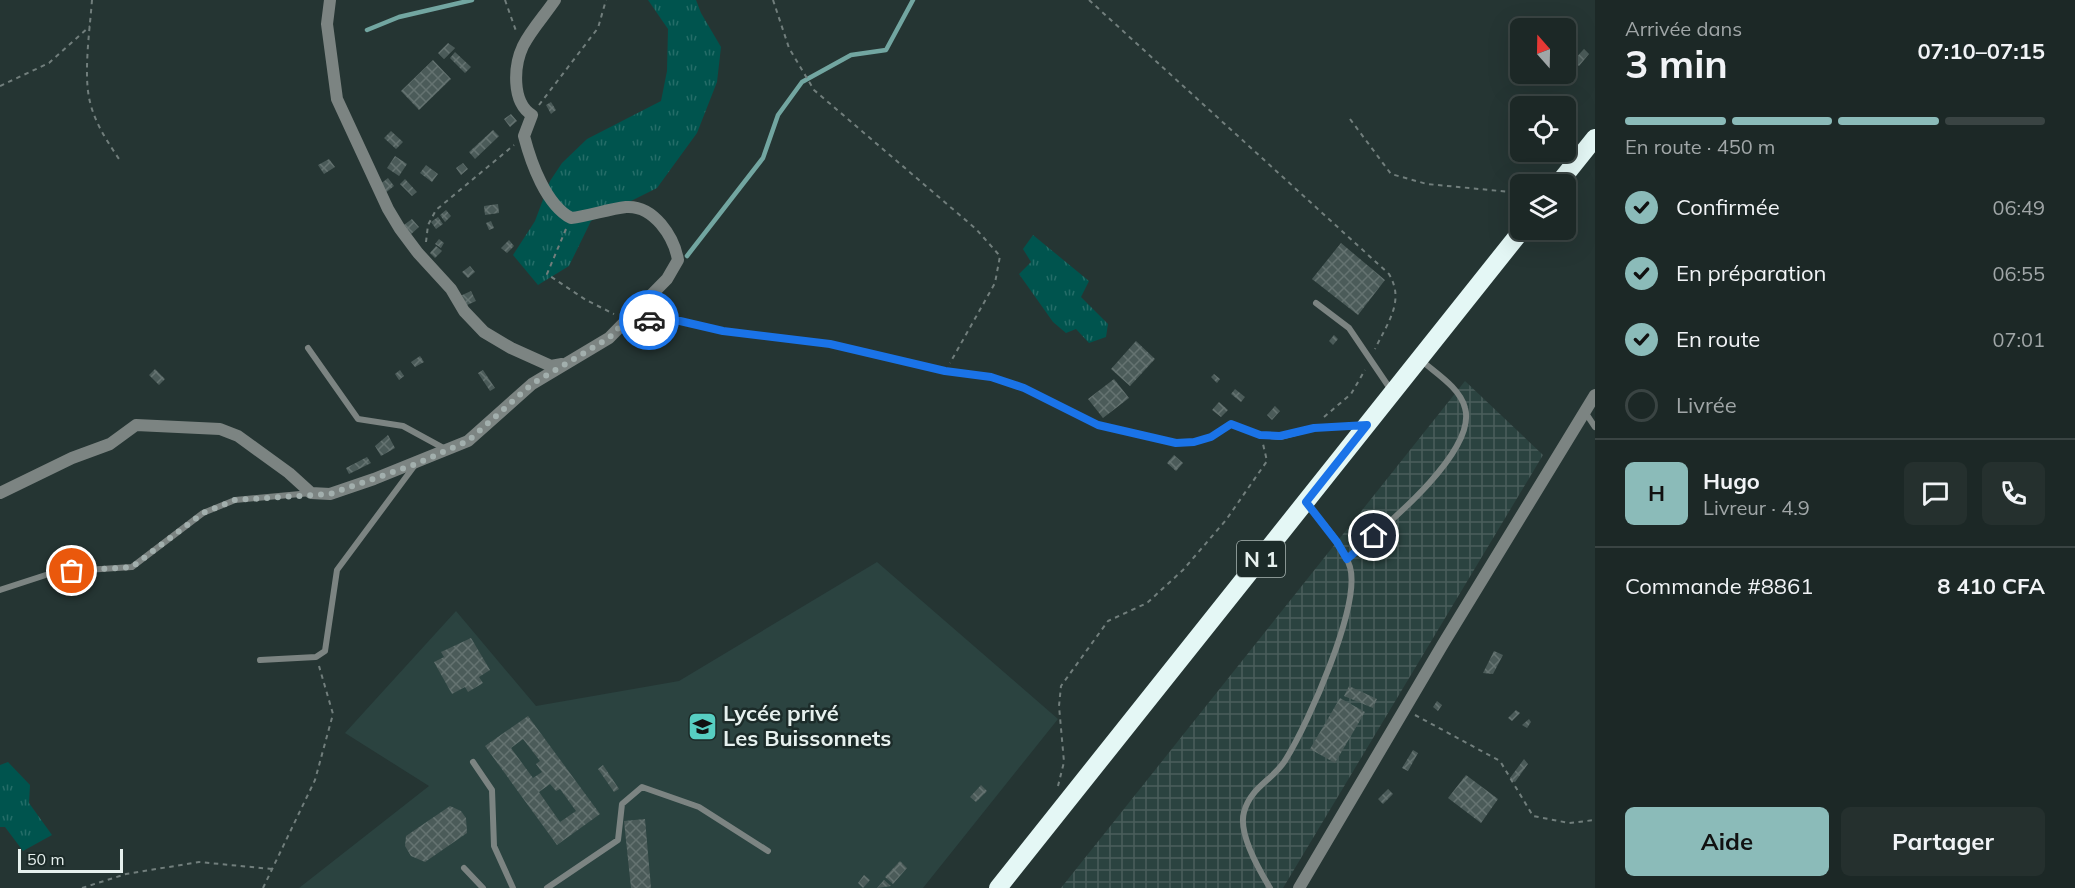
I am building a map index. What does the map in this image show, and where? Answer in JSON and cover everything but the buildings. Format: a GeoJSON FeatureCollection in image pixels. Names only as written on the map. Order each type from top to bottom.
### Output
{"type":"FeatureCollection","features":[{"type":"Feature","properties":{"kind":"highway"},"geometry":{"type":"LineString","coordinates":[[1566,174],[1595,138]]}},
{"type":"Feature","properties":{"kind":"highway","name":"N 1"},"geometry":{"type":"LineString","coordinates":[[998,888],[1514,240]]}},
{"type":"Feature","properties":{"kind":"street"},"geometry":{"type":"LineString","coordinates":[[330,0],[327,24],[337,99],[388,209],[431,268],[484,332],[511,348],[551,366],[562,364]]}},
{"type":"Feature","properties":{"kind":"street"},"geometry":{"type":"LineString","coordinates":[[0,493],[72,458],[110,444],[136,425],[220,429],[238,436],[289,473],[311,493],[330,494],[416,464],[468,441],[532,384],[609,338],[667,279],[678,260],[670,234],[657,219],[628,207],[571,218],[555,206],[524,136],[532,115],[522,106],[516,92],[522,47],[555,0]]}},
{"type":"Feature","properties":{"kind":"street"},"geometry":{"type":"LineString","coordinates":[[1299,888],[1595,395]]}},
{"type":"Feature","properties":{"kind":"lane"},"geometry":{"type":"LineString","coordinates":[[1316,303],[1349,328],[1393,392]]}},
{"type":"Feature","properties":{"kind":"lane"},"geometry":{"type":"LineString","coordinates":[[626,320],[680,321],[723,331],[830,344],[945,371],[991,377],[1024,388],[1098,425],[1176,443],[1194,442],[1211,437],[1231,424],[1260,435],[1280,436],[1314,428],[1367,425]]}},
{"type":"Feature","properties":{"kind":"lane"},"geometry":{"type":"LineString","coordinates":[[308,348],[358,419],[403,426],[447,450]]}},
{"type":"Feature","properties":{"kind":"lane"},"geometry":{"type":"LineString","coordinates":[[1347,559],[1388,524],[1437,476],[1466,422],[1465,408],[1456,391],[1419,359]]}},
{"type":"Feature","properties":{"kind":"lane"},"geometry":{"type":"LineString","coordinates":[[1584,411],[1595,427]]}},
{"type":"Feature","properties":{"kind":"lane"},"geometry":{"type":"LineString","coordinates":[[260,660],[316,657],[325,651],[337,570],[416,464]]}},
{"type":"Feature","properties":{"kind":"lane"},"geometry":{"type":"LineString","coordinates":[[0,590],[55,572],[132,567],[203,513],[235,500],[311,493]]}},
{"type":"Feature","properties":{"kind":"lane"},"geometry":{"type":"LineString","coordinates":[[1270,888],[1247,841],[1243,813],[1254,789],[1286,760],[1322,684],[1351,600],[1351,576],[1347,559],[1337,542],[1306,502]]}},
{"type":"Feature","properties":{"kind":"lane"},"geometry":{"type":"LineString","coordinates":[[473,762],[492,790],[494,846],[513,888]]}},
{"type":"Feature","properties":{"kind":"lane"},"geometry":{"type":"LineString","coordinates":[[547,888],[618,840],[622,804],[642,787],[699,807],[768,851]]}},
{"type":"Feature","properties":{"kind":"lane"},"geometry":{"type":"LineString","coordinates":[[464,868],[483,888]]}},
{"type":"Feature","properties":{"kind":"path"},"geometry":{"type":"LineString","coordinates":[[92,0],[89,99],[98,124],[119,159]]}},
{"type":"Feature","properties":{"kind":"path"},"geometry":{"type":"LineString","coordinates":[[505,0],[522,47]]}},
{"type":"Feature","properties":{"kind":"path"},"geometry":{"type":"LineString","coordinates":[[532,115],[598,28],[606,0]]}},
{"type":"Feature","properties":{"kind":"path"},"geometry":{"type":"LineString","coordinates":[[773,0],[789,48],[813,90],[976,229],[1000,256],[995,283],[945,371]]}},
{"type":"Feature","properties":{"kind":"path"},"geometry":{"type":"LineString","coordinates":[[1089,0],[1389,274],[1396,286],[1398,298],[1370,360],[1351,394],[1314,428]]}},
{"type":"Feature","properties":{"kind":"path"},"geometry":{"type":"LineString","coordinates":[[0,86],[49,63],[90,26]]}},
{"type":"Feature","properties":{"kind":"path"},"geometry":{"type":"LineString","coordinates":[[1350,118],[1391,174],[1427,184],[1510,192]]}},
{"type":"Feature","properties":{"kind":"path"},"geometry":{"type":"LineString","coordinates":[[431,268],[425,249],[428,225],[436,210],[524,136]]}},
{"type":"Feature","properties":{"kind":"path"},"geometry":{"type":"LineString","coordinates":[[571,218],[547,274],[586,300],[626,320]]}},
{"type":"Feature","properties":{"kind":"path"},"geometry":{"type":"LineString","coordinates":[[1055,796],[1064,762],[1059,706],[1061,686],[1108,621],[1147,603],[1183,570],[1226,520],[1268,461],[1260,435]]}},
{"type":"Feature","properties":{"kind":"path"},"geometry":{"type":"LineString","coordinates":[[263,888],[315,780],[333,714],[316,657]]}},
{"type":"Feature","properties":{"kind":"path"},"geometry":{"type":"LineString","coordinates":[[1405,709],[1500,761],[1533,816],[1569,823],[1595,820]]}},
{"type":"Feature","properties":{"kind":"path"},"geometry":{"type":"LineString","coordinates":[[82,888],[126,874],[199,862],[272,869]]}},
{"type":"Feature","properties":{"kind":"shaded area"},"geometry":{"type":"Polygon","coordinates":[[[1465,381],[1543,455],[1283,888],[1061,888],[1465,381]]]}},
{"type":"Feature","properties":{"kind":"shaded area","name":"Lycée privé Les Buissonnets"},"geometry":{"type":"Polygon","coordinates":[[[877,562],[1058,719],[923,888],[299,888],[429,786],[345,733],[456,611],[536,706],[679,681],[877,562]]]}},
{"type":"Feature","properties":{"kind":"green space"},"geometry":{"type":"Polygon","coordinates":[[[648,0],[696,0],[721,47],[717,82],[697,133],[657,188],[591,221],[569,266],[538,285],[513,255],[535,221],[550,181],[562,163],[587,139],[661,101],[667,71],[668,29],[648,0]]]}},
{"type":"Feature","properties":{"kind":"green space"},"geometry":{"type":"Polygon","coordinates":[[[1033,235],[1089,281],[1081,297],[1108,324],[1106,337],[1089,343],[1076,329],[1066,333],[1053,322],[1019,274],[1031,262],[1023,249],[1033,235]]]}},
{"type":"Feature","properties":{"kind":"green space"},"geometry":{"type":"Polygon","coordinates":[[[8,762],[30,785],[29,803],[52,835],[23,851],[5,827],[0,827],[0,765],[8,762]]]}},
{"type":"Feature","properties":{"kind":"waterway"},"geometry":{"type":"LineString","coordinates":[[367,30],[399,17],[472,0]]}},
{"type":"Feature","properties":{"kind":"waterway"},"geometry":{"type":"LineString","coordinates":[[687,256],[763,158],[778,115],[802,82],[851,55],[886,50],[913,0]]}},
{"type":"Feature","properties":{"kind":"way so far"},"geometry":{"type":"LineString","coordinates":[[72,571],[132,567],[203,513],[235,500],[263,496],[330,494],[416,464],[468,441],[532,384],[582,352],[609,338],[626,320],[649,320]]}},
{"type":"Feature","properties":{"kind":"place","name":"Lycée privé Les Buissonnets"},"geometry":{"type":"Point","coordinates":[702,726]}},
{"type":"Feature","properties":{"kind":"route"},"geometry":{"type":"LineString","coordinates":[[649,320],[680,321],[723,331],[830,344],[945,371],[991,377],[1024,388],[1042,399],[1111,430],[1176,443],[1194,442],[1211,437],[1231,424],[1260,435],[1280,436],[1314,428],[1367,425],[1306,502],[1337,542],[1347,559],[1374,536]]}}]}
